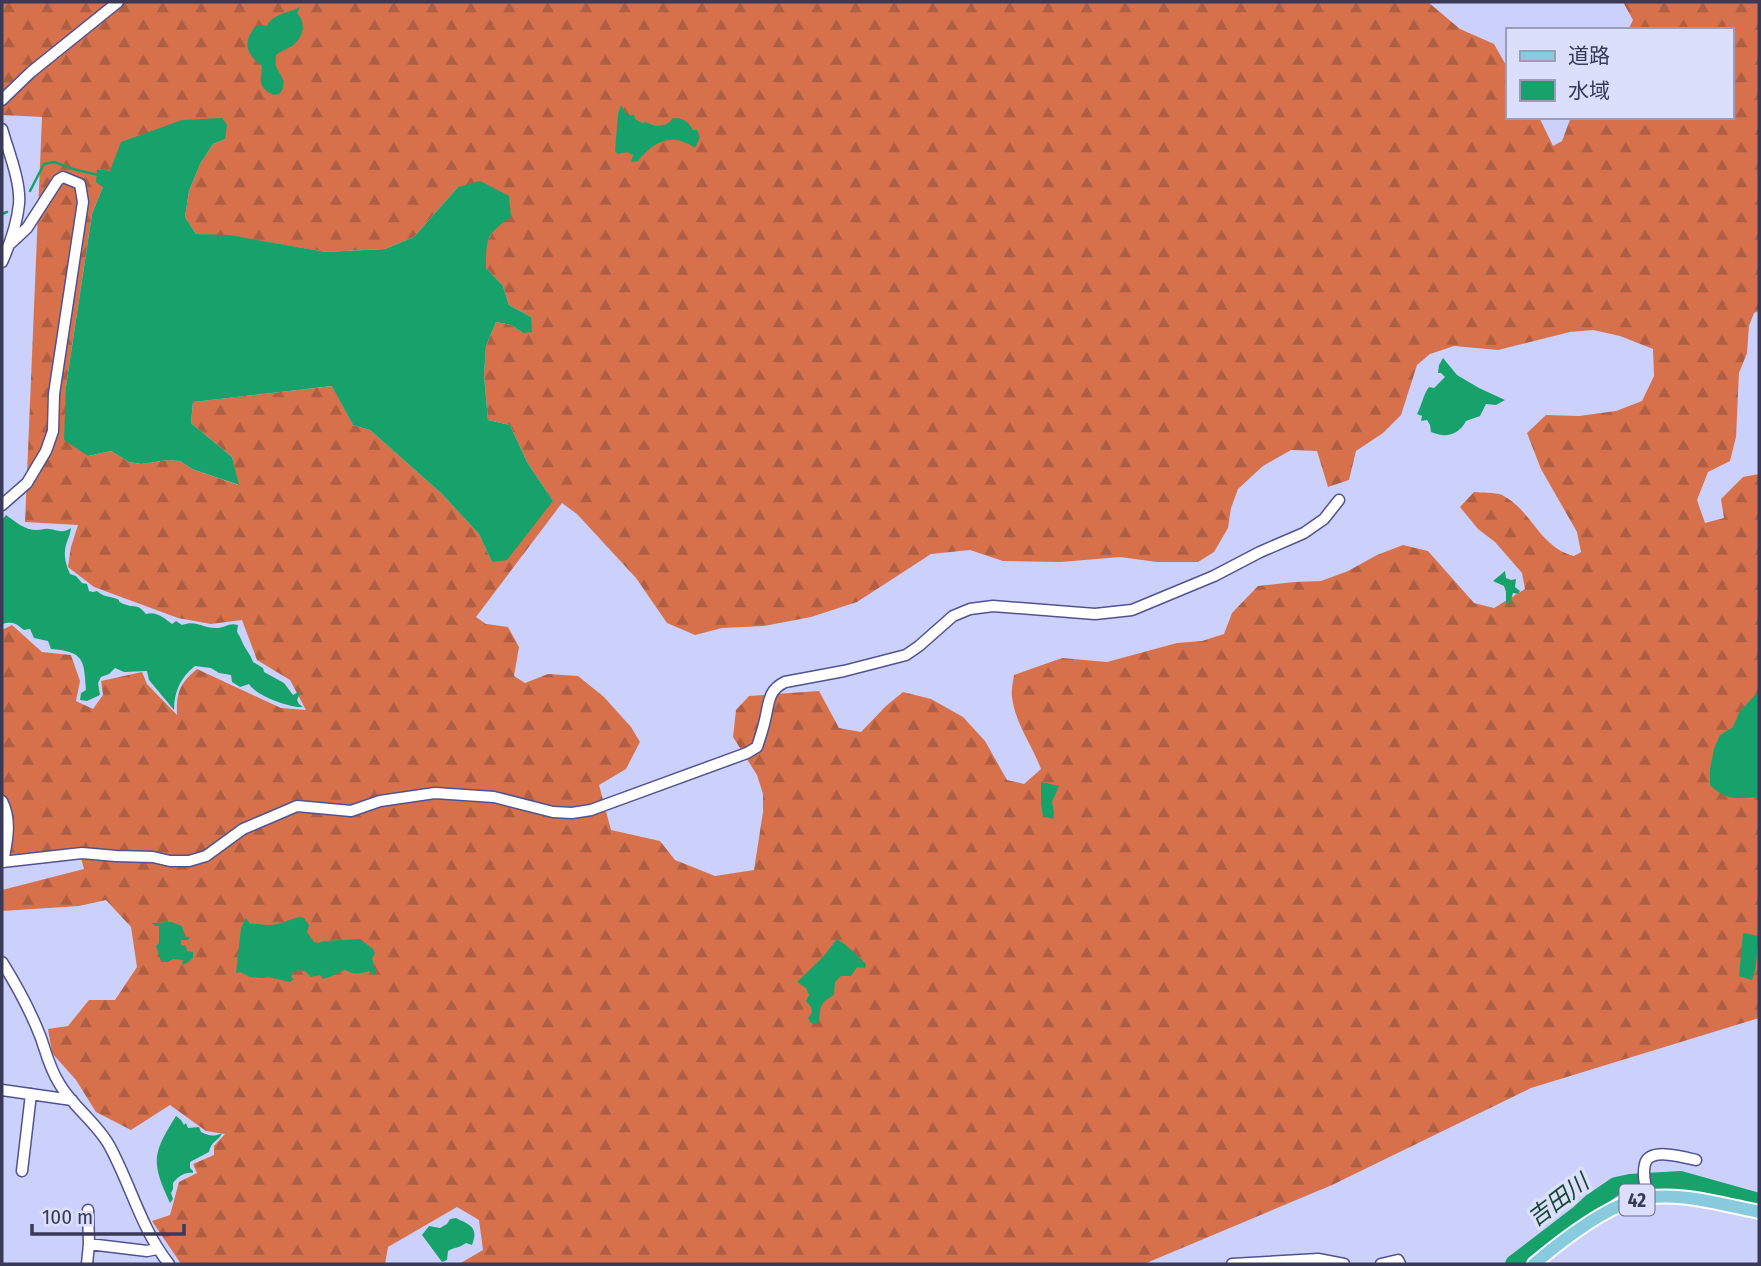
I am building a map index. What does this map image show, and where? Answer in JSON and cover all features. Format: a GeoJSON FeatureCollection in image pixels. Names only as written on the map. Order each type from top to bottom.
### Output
{"type":"FeatureCollection","features":[{"type":"Feature","properties":{"kind":"main road","name":"42"},"geometry":{"type":"LineString","coordinates":[[1534,1264],[1601,1214],[1647,1194],[1759,1212]]}},
{"type":"Feature","properties":{"kind":"street"},"geometry":{"type":"LineString","coordinates":[[2,100],[31,72],[118,2]]}},
{"type":"Feature","properties":{"kind":"street"},"geometry":{"type":"LineString","coordinates":[[2,129],[14,168],[19,202],[11,243],[2,262]]}},
{"type":"Feature","properties":{"kind":"street"},"geometry":{"type":"LineString","coordinates":[[3,504],[27,483],[46,451],[53,431],[54,394],[83,202],[80,184],[62,177],[58,180],[27,228],[11,243]]}},
{"type":"Feature","properties":{"kind":"street"},"geometry":{"type":"LineString","coordinates":[[2,801],[6,808],[8,837],[3,862],[82,853],[188,862],[206,856],[243,829],[297,806],[351,811],[380,801],[435,793],[494,797],[553,811],[572,813],[590,810],[747,754],[757,747],[769,698],[777,686],[785,682],[844,671],[905,655],[953,616],[970,608],[993,606],[1095,614],[1132,610],[1214,576],[1304,533],[1325,519],[1339,500]]}},
{"type":"Feature","properties":{"kind":"street"},"geometry":{"type":"LineString","coordinates":[[2,962],[28,1009],[59,1085],[109,1144],[142,1220],[157,1249],[169,1264]]}},
{"type":"Feature","properties":{"kind":"street"},"geometry":{"type":"LineString","coordinates":[[2,1090],[72,1100]]}},
{"type":"Feature","properties":{"kind":"street"},"geometry":{"type":"LineString","coordinates":[[22,1171],[31,1094]]}},
{"type":"Feature","properties":{"kind":"street"},"geometry":{"type":"LineString","coordinates":[[1647,1194],[1644,1172],[1648,1157],[1676,1155],[1696,1160]]}},
{"type":"Feature","properties":{"kind":"street"},"geometry":{"type":"LineString","coordinates":[[87,1264],[88,1210]]}},
{"type":"Feature","properties":{"kind":"street"},"geometry":{"type":"LineString","coordinates":[[89,1244],[147,1251],[157,1249]]}},
{"type":"Feature","properties":{"kind":"street"},"geometry":{"type":"LineString","coordinates":[[1232,1264],[1318,1259],[1344,1264]]}},
{"type":"Feature","properties":{"kind":"street"},"geometry":{"type":"LineString","coordinates":[[1381,1264],[1398,1260],[1400,1264]]}},
{"type":"Feature","properties":{"kind":"green space"},"geometry":{"type":"Polygon","coordinates":[[[2,2],[1428,2],[1460,29],[1494,44],[1506,65],[1506,119],[1540,119],[1553,146],[1562,141],[1570,119],[1733,119],[1733,28],[1629,28],[1633,20],[1623,2],[1759,2],[1759,311],[1754,313],[1749,326],[1747,353],[1739,373],[1736,437],[1730,461],[1708,472],[1697,500],[1705,523],[1724,518],[1721,499],[1743,477],[1759,474],[1759,1018],[1531,1088],[1332,1185],[1144,1264],[459,1264],[483,1250],[479,1220],[457,1207],[388,1247],[385,1264],[181,1264],[152,1221],[170,1215],[179,1182],[197,1173],[193,1164],[214,1155],[214,1146],[225,1134],[206,1131],[170,1105],[131,1130],[96,1112],[76,1080],[52,1053],[48,1029],[68,1026],[89,1000],[115,1000],[137,967],[131,927],[106,900],[79,906],[2,911],[2,890],[84,869],[78,847],[13,857],[2,855],[2,821],[10,819],[2,799],[2,630],[12,625],[42,652],[71,655],[80,681],[76,701],[93,709],[103,695],[101,681],[142,672],[147,684],[177,715],[180,689],[197,669],[281,708],[306,710],[290,680],[257,660],[242,620],[211,624],[178,618],[94,587],[68,567],[78,525],[25,522],[42,117],[2,115],[2,2]],[[225,139],[110,172],[98,169],[103,187],[92,214],[66,386],[88,456],[111,451],[129,462],[141,464],[180,461],[192,469],[238,485],[232,457],[191,423],[193,402],[333,386],[353,425],[370,430],[442,494],[479,534],[492,562],[553,501],[527,462],[510,425],[488,420],[484,375],[486,346],[496,322],[511,325],[523,333],[531,317],[509,305],[503,286],[486,268],[486,244],[494,229],[458,187],[414,237],[385,249],[326,252],[229,236],[196,234],[185,217],[189,191],[200,164],[213,144],[225,139]],[[1593,330],[1570,332],[1498,350],[1454,346],[1430,354],[1417,365],[1401,415],[1383,433],[1356,451],[1349,480],[1328,487],[1317,451],[1291,450],[1263,466],[1238,489],[1228,528],[1214,552],[1198,562],[1157,562],[1120,557],[1061,562],[1003,561],[970,550],[931,554],[857,602],[811,617],[764,626],[722,628],[695,635],[667,623],[636,578],[577,514],[562,503],[476,617],[486,624],[508,627],[519,647],[514,676],[525,683],[548,674],[578,676],[604,697],[631,727],[640,742],[626,769],[599,785],[611,830],[660,841],[675,860],[715,876],[754,870],[763,812],[763,794],[757,775],[733,737],[736,710],[749,696],[819,691],[839,728],[861,732],[903,692],[931,699],[963,717],[985,741],[1007,780],[1024,784],[1041,769],[1014,707],[1014,675],[1062,658],[1107,662],[1177,643],[1202,641],[1224,634],[1232,613],[1258,586],[1321,581],[1403,545],[1428,551],[1474,603],[1494,608],[1525,589],[1522,573],[1460,507],[1474,492],[1502,495],[1521,510],[1552,545],[1574,556],[1581,552],[1577,532],[1541,469],[1527,433],[1546,415],[1579,416],[1616,411],[1642,401],[1654,376],[1653,349],[1620,336],[1593,330]]]}},
{"type":"Feature","properties":{"kind":"water"},"geometry":{"type":"Polygon","coordinates":[[[300,7],[297,13],[303,26],[301,35],[296,43],[276,55],[276,66],[283,83],[279,94],[272,94],[265,90],[261,83],[262,66],[249,52],[249,37],[256,26],[267,26],[277,16],[300,7]]]}},
{"type":"Feature","properties":{"kind":"water"},"geometry":{"type":"Polygon","coordinates":[[[621,105],[626,113],[630,116],[634,114],[635,119],[642,123],[660,126],[673,118],[685,121],[693,130],[697,130],[700,137],[695,148],[679,140],[664,141],[650,148],[638,161],[631,162],[633,155],[627,152],[618,154],[615,151],[621,105]]]}},
{"type":"Feature","properties":{"kind":"water"},"geometry":{"type":"Polygon","coordinates":[[[222,118],[227,125],[225,139],[213,144],[200,164],[189,191],[185,217],[196,234],[229,235],[326,252],[385,249],[414,237],[458,187],[480,181],[509,196],[511,217],[489,238],[486,268],[503,286],[509,305],[531,317],[532,332],[523,333],[511,325],[496,322],[486,346],[484,375],[488,420],[510,425],[527,462],[553,501],[507,560],[492,562],[479,534],[442,494],[370,430],[353,425],[332,386],[193,402],[191,423],[232,457],[239,485],[192,469],[180,461],[141,464],[129,462],[111,451],[88,456],[64,440],[66,386],[92,214],[103,187],[96,182],[97,169],[110,171],[121,142],[182,120],[222,118]]]}},
{"type":"Feature","properties":{"kind":"water"},"geometry":{"type":"Polygon","coordinates":[[[1443,358],[1457,375],[1505,400],[1496,405],[1486,404],[1480,416],[1466,421],[1455,433],[1446,435],[1431,432],[1427,420],[1421,421],[1422,416],[1417,414],[1429,387],[1434,388],[1445,377],[1438,373],[1443,358]]]}},
{"type":"Feature","properties":{"kind":"water"},"geometry":{"type":"Polygon","coordinates":[[[6,515],[32,530],[62,531],[71,528],[65,548],[67,565],[70,574],[87,584],[89,591],[97,591],[124,604],[138,607],[146,614],[157,614],[172,624],[176,621],[182,625],[192,623],[211,628],[238,625],[237,632],[253,662],[263,668],[264,672],[284,683],[293,695],[300,693],[297,700],[303,707],[274,700],[259,693],[249,684],[240,687],[232,682],[231,675],[195,666],[179,685],[174,710],[149,680],[147,671],[124,672],[115,668],[101,677],[98,683],[100,695],[87,701],[80,700],[81,693],[86,690],[83,664],[76,655],[51,649],[48,641],[34,638],[30,629],[24,630],[11,623],[2,624],[2,520],[6,515]]]}},
{"type":"Feature","properties":{"kind":"water"},"geometry":{"type":"Polygon","coordinates":[[[1505,571],[1506,578],[1516,579],[1515,587],[1520,591],[1518,594],[1513,593],[1510,603],[1506,603],[1504,586],[1493,581],[1505,571]]]}},
{"type":"Feature","properties":{"kind":"water"},"geometry":{"type":"Polygon","coordinates":[[[1758,692],[1759,797],[1727,797],[1710,785],[1714,749],[1720,735],[1733,727],[1740,711],[1758,692]]]}},
{"type":"Feature","properties":{"kind":"water"},"geometry":{"type":"Polygon","coordinates":[[[1041,782],[1059,786],[1052,802],[1053,819],[1043,816],[1041,782]]]}},
{"type":"Feature","properties":{"kind":"water"},"geometry":{"type":"Polygon","coordinates":[[[246,918],[250,924],[268,925],[304,918],[309,925],[307,932],[314,942],[360,939],[373,949],[375,954],[372,958],[376,973],[373,975],[369,971],[354,973],[345,970],[323,979],[320,975],[311,977],[300,970],[293,972],[291,977],[294,979],[290,982],[236,973],[241,928],[246,918]]]}},
{"type":"Feature","properties":{"kind":"water"},"geometry":{"type":"Polygon","coordinates":[[[171,922],[182,926],[185,937],[190,937],[188,940],[181,940],[181,945],[186,946],[187,951],[193,952],[193,958],[182,965],[183,960],[161,962],[156,946],[159,943],[159,926],[152,923],[171,922]]]}},
{"type":"Feature","properties":{"kind":"water"},"geometry":{"type":"Polygon","coordinates":[[[1743,933],[1759,936],[1752,980],[1739,976],[1743,933]]]}},
{"type":"Feature","properties":{"kind":"water"},"geometry":{"type":"Polygon","coordinates":[[[837,939],[866,964],[865,968],[857,967],[851,976],[841,976],[835,982],[834,995],[823,1004],[818,1024],[811,1023],[808,1018],[812,1013],[811,1007],[806,1001],[809,995],[806,988],[797,982],[837,939]]]}},
{"type":"Feature","properties":{"kind":"water"},"geometry":{"type":"Polygon","coordinates":[[[176,1116],[184,1125],[186,1123],[188,1128],[199,1127],[201,1132],[212,1135],[222,1133],[209,1152],[190,1162],[193,1173],[182,1175],[173,1183],[173,1199],[170,1203],[157,1167],[157,1158],[162,1140],[176,1116]]]}},
{"type":"Feature","properties":{"kind":"water"},"geometry":{"type":"Polygon","coordinates":[[[456,1218],[472,1227],[474,1239],[472,1245],[466,1243],[448,1251],[447,1260],[442,1262],[422,1235],[429,1226],[440,1228],[450,1219],[456,1218]]]}},
{"type":"Feature","properties":{"kind":"waterway"},"geometry":{"type":"LineString","coordinates":[[30,191],[44,164],[54,162],[98,175]]}},
{"type":"Feature","properties":{"kind":"waterway"},"geometry":{"type":"LineString","coordinates":[[2,214],[7,212]]}},
{"type":"Feature","properties":{"kind":"waterway","name":"吉田川"},"geometry":{"type":"LineString","coordinates":[[1514,1264],[1616,1186],[1680,1180],[1759,1202]]}}]}
